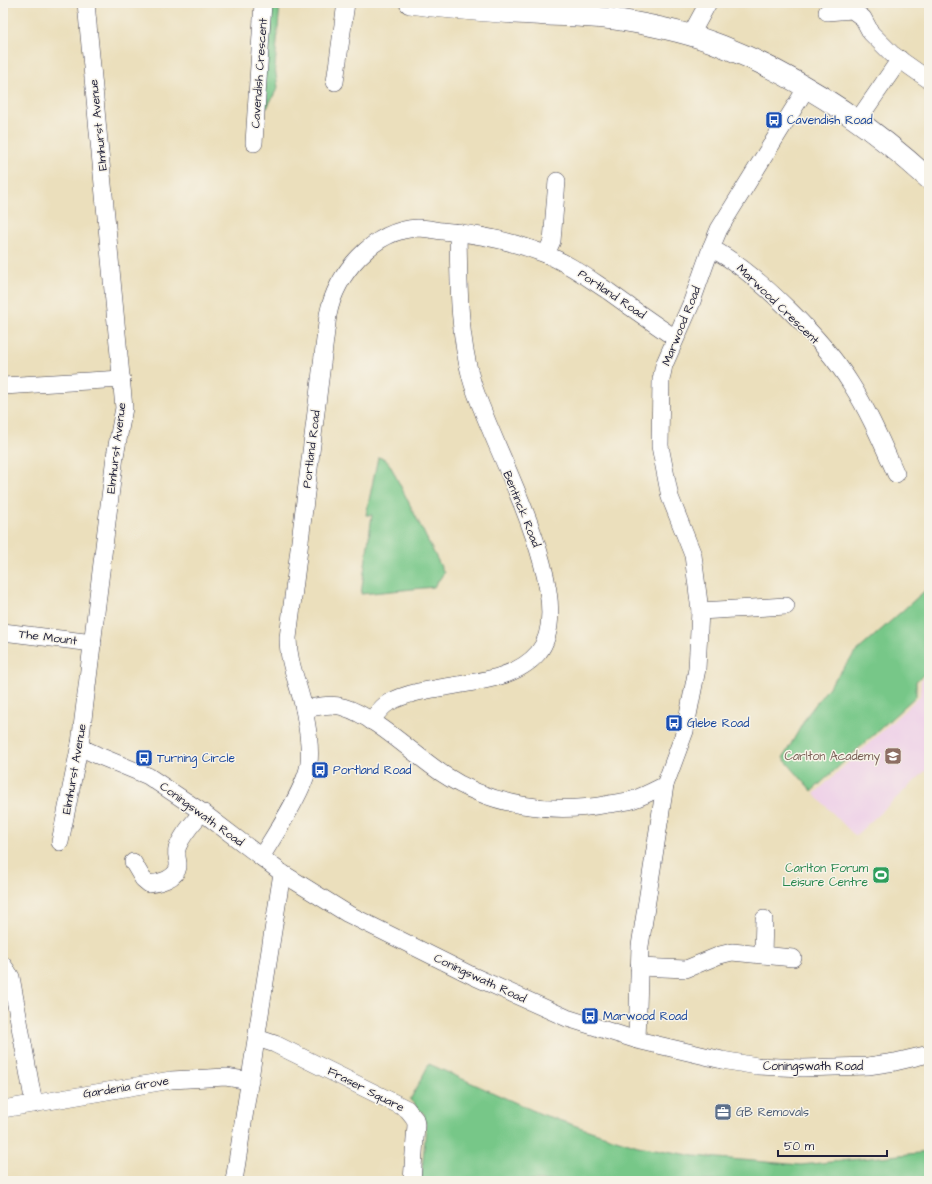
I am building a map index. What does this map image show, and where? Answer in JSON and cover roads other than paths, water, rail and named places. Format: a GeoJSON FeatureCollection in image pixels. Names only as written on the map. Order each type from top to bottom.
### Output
{"type":"FeatureCollection","features":[{"type":"Feature","properties":{"kind":"street","name":"Elmhurst Avenue"},"geometry":{"type":"LineString","coordinates":[[60,842],[80,744],[115,456],[124,408],[86,3]]}},
{"type":"Feature","properties":{"kind":"street","name":"Cavendish Crescent"},"geometry":{"type":"LineString","coordinates":[[254,143],[263,3]]}},
{"type":"Feature","properties":{"kind":"street"},"geometry":{"type":"LineString","coordinates":[[335,82],[346,3]]}},
{"type":"Feature","properties":{"kind":"street"},"geometry":{"type":"LineString","coordinates":[[410,3],[450,8],[619,20],[690,36],[721,45],[807,87],[858,120],[929,179]]}},
{"type":"Feature","properties":{"kind":"street"},"geometry":{"type":"LineString","coordinates":[[690,36],[708,3]]}},
{"type":"Feature","properties":{"kind":"street"},"geometry":{"type":"LineString","coordinates":[[827,12],[852,10],[863,18],[870,33],[900,59],[929,80]]}},
{"type":"Feature","properties":{"kind":"street"},"geometry":{"type":"LineString","coordinates":[[858,120],[900,59]]}},
{"type":"Feature","properties":{"kind":"street","name":"Marwood Road"},"geometry":{"type":"LineString","coordinates":[[637,1040],[640,946],[665,785],[685,731],[697,669],[700,611],[693,555],[670,497],[660,446],[661,380],[664,365],[691,304],[719,229],[807,87]]}},
{"type":"Feature","properties":{"kind":"street"},"geometry":{"type":"LineString","coordinates":[[546,254],[552,241],[557,181]]}},
{"type":"Feature","properties":{"kind":"street","name":"Portland Road"},"geometry":{"type":"LineString","coordinates":[[261,857],[282,822],[306,775],[310,753],[304,709],[289,654],[288,638],[332,298],[344,274],[362,254],[387,236],[417,228],[458,232],[507,241],[546,254],[576,270],[675,338]]}},
{"type":"Feature","properties":{"kind":"street","name":"Bentinck Road"},"geometry":{"type":"LineString","coordinates":[[371,721],[388,703],[409,695],[501,676],[522,667],[538,653],[547,634],[550,617],[541,560],[530,522],[484,419],[471,380],[464,351],[460,320],[458,232]]}},
{"type":"Feature","properties":{"kind":"street","name":"Marwood Crescent"},"geometry":{"type":"LineString","coordinates":[[711,248],[728,257],[758,282],[793,315],[832,358],[850,382],[865,406],[896,474]]}},
{"type":"Feature","properties":{"kind":"street"},"geometry":{"type":"LineString","coordinates":[[3,386],[122,379]]}},
{"type":"Feature","properties":{"kind":"street"},"geometry":{"type":"LineString","coordinates":[[700,611],[786,606]]}},
{"type":"Feature","properties":{"kind":"street","name":"The Mount"},"geometry":{"type":"LineString","coordinates":[[3,632],[93,643]]}},
{"type":"Feature","properties":{"kind":"street"},"geometry":{"type":"LineString","coordinates":[[304,709],[326,706],[342,706],[358,712],[444,774],[468,787],[498,800],[558,809],[594,807],[631,800],[665,785]]}},
{"type":"Feature","properties":{"kind":"street","name":"Coningswath Road"},"geometry":{"type":"LineString","coordinates":[[80,744],[84,749],[148,776],[202,812],[282,873],[348,914],[473,976],[567,1018],[637,1040],[722,1060],[757,1066],[803,1068],[868,1066],[895,1062],[929,1054]]}},
{"type":"Feature","properties":{"kind":"street"},"geometry":{"type":"LineString","coordinates":[[133,862],[143,879],[149,884],[168,879],[175,873],[178,867],[175,854],[178,845],[202,812]]}},
{"type":"Feature","properties":{"kind":"street"},"geometry":{"type":"LineString","coordinates":[[234,1181],[282,873]]}},
{"type":"Feature","properties":{"kind":"street"},"geometry":{"type":"LineString","coordinates":[[763,955],[764,919]]}},
{"type":"Feature","properties":{"kind":"street"},"geometry":{"type":"LineString","coordinates":[[639,967],[686,969],[720,955],[732,952],[793,958]]}},
{"type":"Feature","properties":{"kind":"street"},"geometry":{"type":"LineString","coordinates":[[3,965],[11,976],[34,1104]]}},
{"type":"Feature","properties":{"kind":"street","name":"Fraser Square"},"geometry":{"type":"LineString","coordinates":[[257,1038],[276,1044],[407,1109],[415,1118],[416,1125],[412,1181]]}},
{"type":"Feature","properties":{"kind":"street","name":"Gardenia Grove"},"geometry":{"type":"LineString","coordinates":[[3,1109],[171,1080],[226,1077],[250,1081]]}},
{"type":"Feature","properties":{"kind":"place","name":"Cavendish Road"},"geometry":{"type":"Point","coordinates":[774,120]}},
{"type":"Feature","properties":{"kind":"place","name":"Glebe Road"},"geometry":{"type":"Point","coordinates":[674,723]}},
{"type":"Feature","properties":{"kind":"place","name":"Carlton Academy"},"geometry":{"type":"Point","coordinates":[893,756]}},
{"type":"Feature","properties":{"kind":"place","name":"Turning Circle"},"geometry":{"type":"Point","coordinates":[144,758]}},
{"type":"Feature","properties":{"kind":"place","name":"Portland Road"},"geometry":{"type":"Point","coordinates":[320,770]}},
{"type":"Feature","properties":{"kind":"place","name":"Carlton Forum Leisure Centre"},"geometry":{"type":"Point","coordinates":[881,875]}},
{"type":"Feature","properties":{"kind":"place","name":"Marwood Road"},"geometry":{"type":"Point","coordinates":[590,1016]}},
{"type":"Feature","properties":{"kind":"place","name":"GB Removals"},"geometry":{"type":"Point","coordinates":[723,1112]}}]}
